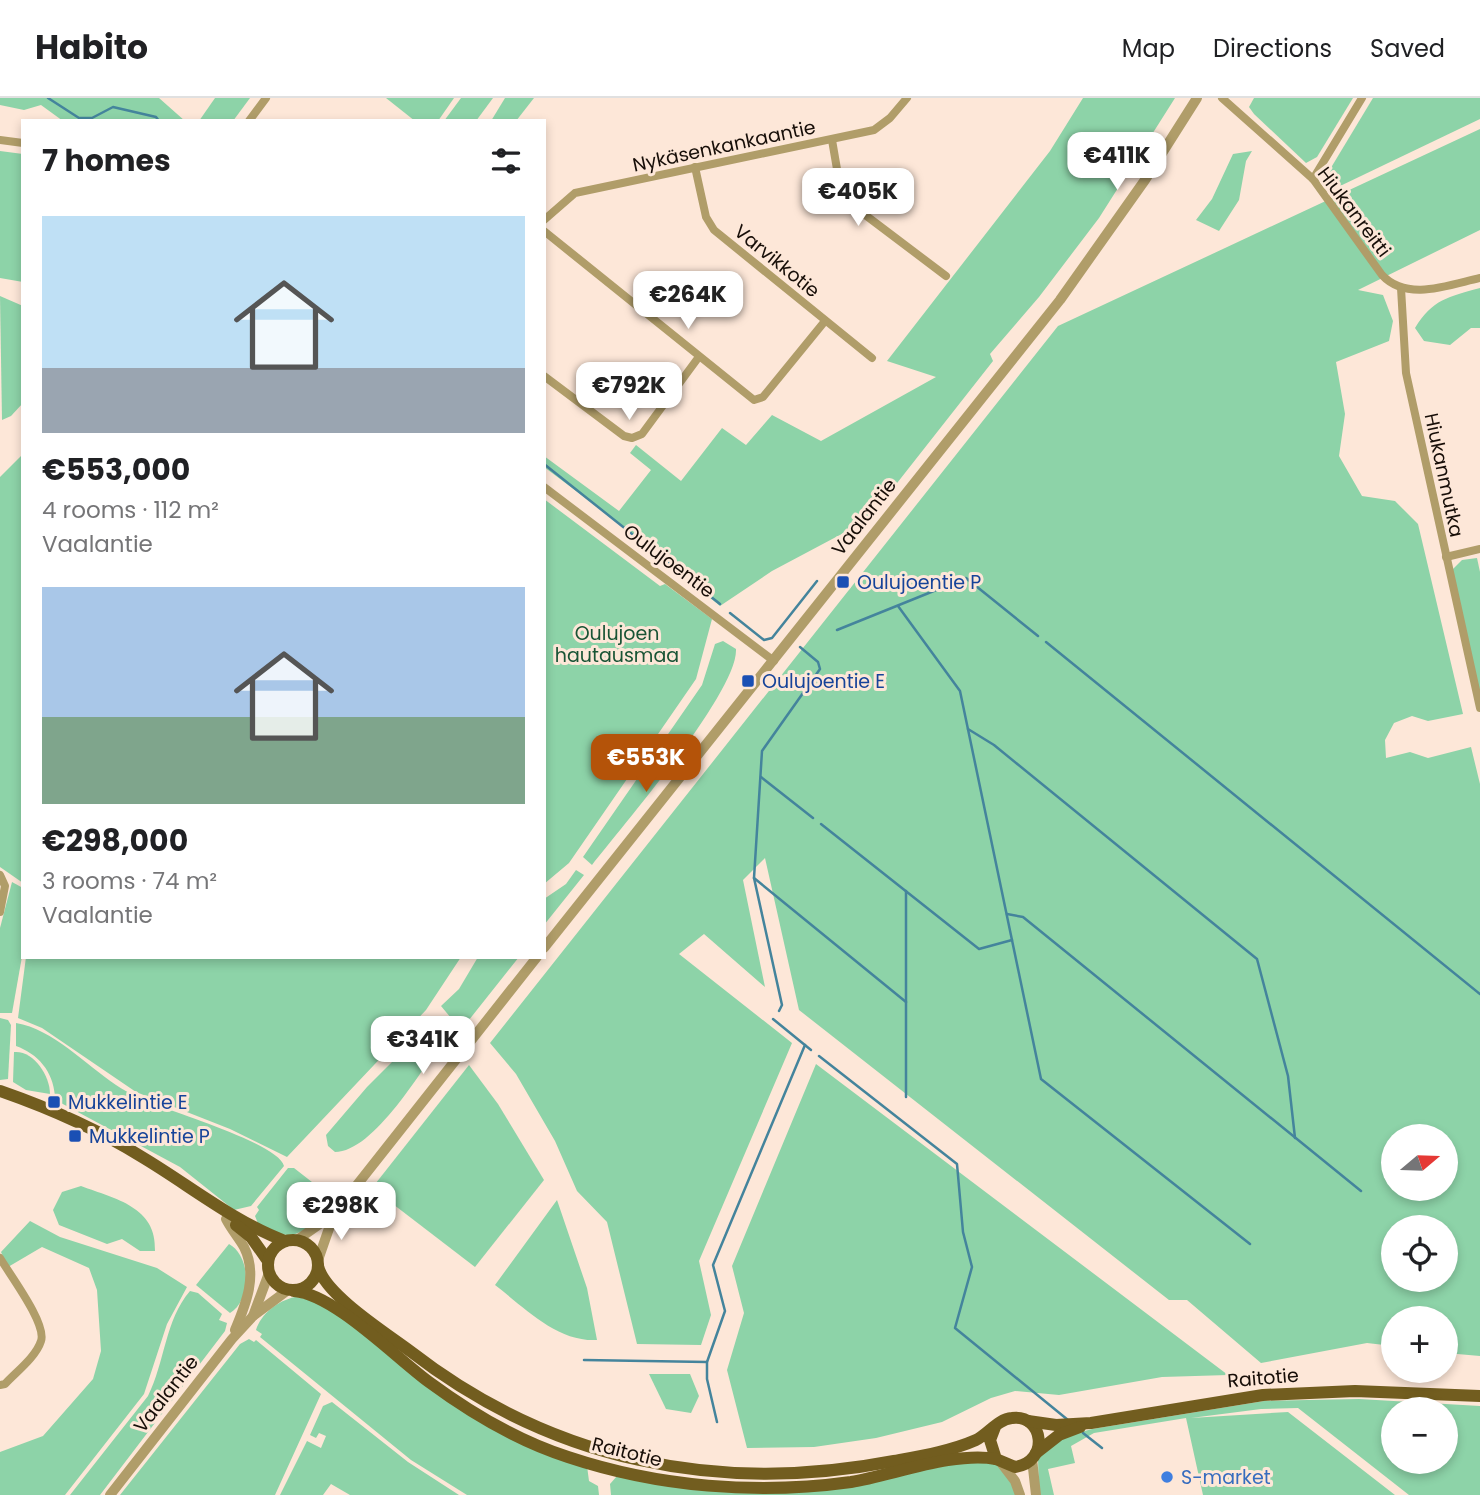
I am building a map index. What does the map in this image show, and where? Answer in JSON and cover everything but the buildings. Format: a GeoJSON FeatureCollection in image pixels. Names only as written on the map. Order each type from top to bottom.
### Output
{"type":"FeatureCollection","features":[{"type":"Feature","properties":{"kind":"main road"},"geometry":{"type":"LineString","coordinates":[[0,1091],[78,1122],[213,1201],[251,1238],[276,1284],[291,1290],[312,1283],[318,1263],[312,1249],[291,1241],[251,1238]]}},
{"type":"Feature","properties":{"kind":"main road"},"geometry":{"type":"LineString","coordinates":[[268,1267],[272,1251],[291,1241]]}},
{"type":"Feature","properties":{"kind":"main road","name":"Raitotie"},"geometry":{"type":"LineString","coordinates":[[318,1263],[322,1278],[336,1293],[435,1370],[480,1401],[529,1426],[651,1465],[703,1474],[747,1477],[846,1470],[947,1450],[978,1439],[995,1427]]}},
{"type":"Feature","properties":{"kind":"main road","name":"Raitotie"},"geometry":{"type":"LineString","coordinates":[[291,1290],[320,1298],[337,1309],[477,1416],[568,1457],[651,1479],[703,1488],[793,1489],[847,1483],[954,1460],[982,1457],[999,1462]]}},
{"type":"Feature","properties":{"kind":"main road","name":"Raitotie"},"geometry":{"type":"LineString","coordinates":[[1027,1421],[1056,1425],[1091,1423],[1263,1395],[1355,1391],[1480,1396]]}},
{"type":"Feature","properties":{"kind":"main road","name":"Raitotie"},"geometry":{"type":"LineString","coordinates":[[1441,1396],[1480,1402]]}},
{"type":"Feature","properties":{"kind":"main road"},"geometry":{"type":"LineString","coordinates":[[1010,1418],[1027,1421],[1038,1436],[1034,1456],[1014,1467],[999,1462],[989,1440],[995,1427],[1010,1418]]}},
{"type":"Feature","properties":{"kind":"main road","name":"Raitotie"},"geometry":{"type":"LineString","coordinates":[[1034,1456],[1059,1435],[1091,1423]]}},
{"type":"Feature","properties":{"kind":"street"},"geometry":{"type":"LineString","coordinates":[[250,119],[266,98]]}},
{"type":"Feature","properties":{"kind":"street","name":"Nykäsenkankaantie"},"geometry":{"type":"LineString","coordinates":[[546,218],[575,193],[874,130],[890,118],[907,98]]}},
{"type":"Feature","properties":{"kind":"street","name":"Vaalantie"},"geometry":{"type":"LineString","coordinates":[[546,946],[1060,300],[1145,180],[1198,98]]}},
{"type":"Feature","properties":{"kind":"street","name":"Hiukanreitti"},"geometry":{"type":"LineString","coordinates":[[1223,98],[1312,179],[1382,275],[1401,288]]}},
{"type":"Feature","properties":{"kind":"street"},"geometry":{"type":"LineString","coordinates":[[1312,179],[1362,98]]}},
{"type":"Feature","properties":{"kind":"street"},"geometry":{"type":"LineString","coordinates":[[0,139],[21,142]]}},
{"type":"Feature","properties":{"kind":"street"},"geometry":{"type":"LineString","coordinates":[[832,140],[838,175],[852,205],[946,276]]}},
{"type":"Feature","properties":{"kind":"street","name":"Varvikkotie"},"geometry":{"type":"LineString","coordinates":[[695,167],[706,217],[714,230],[872,358]]}},
{"type":"Feature","properties":{"kind":"street"},"geometry":{"type":"LineString","coordinates":[[546,233],[698,358],[754,400],[763,397],[825,321]]}},
{"type":"Feature","properties":{"kind":"street"},"geometry":{"type":"LineString","coordinates":[[1401,288],[1424,290],[1480,278]]}},
{"type":"Feature","properties":{"kind":"street","name":"Hiukanmutka"},"geometry":{"type":"LineString","coordinates":[[1401,288],[1406,373],[1480,708]]}},
{"type":"Feature","properties":{"kind":"street"},"geometry":{"type":"LineString","coordinates":[[546,378],[624,436],[632,438],[642,434],[698,358]]}},
{"type":"Feature","properties":{"kind":"street","name":"Oulujoentie"},"geometry":{"type":"LineString","coordinates":[[546,489],[774,661]]}},
{"type":"Feature","properties":{"kind":"street"},"geometry":{"type":"LineString","coordinates":[[1446,557],[1480,549]]}},
{"type":"Feature","properties":{"kind":"street"},"geometry":{"type":"LineString","coordinates":[[0,875],[5,892],[0,912]]}},
{"type":"Feature","properties":{"kind":"street"},"geometry":{"type":"LineString","coordinates":[[291,1241],[334,1214],[535,959]]}},
{"type":"Feature","properties":{"kind":"street"},"geometry":{"type":"LineString","coordinates":[[318,1263],[334,1214]]}},
{"type":"Feature","properties":{"kind":"street"},"geometry":{"type":"LineString","coordinates":[[249,1312],[251,1238]]}},
{"type":"Feature","properties":{"kind":"street"},"geometry":{"type":"LineString","coordinates":[[0,1258],[39,1323],[43,1338],[38,1348],[5,1384],[0,1385]]}},
{"type":"Feature","properties":{"kind":"street","name":"Vaalantie"},"geometry":{"type":"LineString","coordinates":[[110,1495],[232,1339],[249,1312],[268,1267]]}},
{"type":"Feature","properties":{"kind":"street","name":"Vaalantie"},"geometry":{"type":"LineString","coordinates":[[249,1312],[291,1290]]}},
{"type":"Feature","properties":{"kind":"street"},"geometry":{"type":"LineString","coordinates":[[1034,1456],[1036,1495]]}},
{"type":"Feature","properties":{"kind":"street"},"geometry":{"type":"LineString","coordinates":[[999,1462],[1015,1481],[1020,1495]]}},
{"type":"Feature","properties":{"kind":"green space"},"geometry":{"type":"Polygon","coordinates":[[[0,98],[159,98],[183,119],[60,119],[41,105],[24,110],[0,105],[0,98]]]}},
{"type":"Feature","properties":{"kind":"green space"},"geometry":{"type":"Polygon","coordinates":[[[215,98],[250,98],[234,119],[200,119],[215,98]]]}},
{"type":"Feature","properties":{"kind":"green space"},"geometry":{"type":"Polygon","coordinates":[[[386,98],[454,98],[439,119],[412,119],[386,98]]]}},
{"type":"Feature","properties":{"kind":"green space"},"geometry":{"type":"Polygon","coordinates":[[[461,98],[493,98],[477,119],[445,119],[461,98]]]}},
{"type":"Feature","properties":{"kind":"green space"},"geometry":{"type":"Polygon","coordinates":[[[505,98],[534,98],[518,119],[492,119],[505,98]]]}},
{"type":"Feature","properties":{"kind":"green space"},"geometry":{"type":"Polygon","coordinates":[[[1083,98],[1175,98],[1099,218],[1039,297],[990,354],[993,361],[868,520],[772,571],[720,606],[619,523],[546,468],[546,457],[619,511],[651,470],[630,453],[636,445],[681,481],[722,428],[746,445],[772,415],[821,441],[936,377],[887,361],[1050,151],[1083,98]]]}},
{"type":"Feature","properties":{"kind":"green space"},"geometry":{"type":"Polygon","coordinates":[[[1254,98],[1353,98],[1317,157],[1306,163],[1254,114],[1249,107],[1254,98]]]}},
{"type":"Feature","properties":{"kind":"green space"},"geometry":{"type":"Polygon","coordinates":[[[1373,98],[1480,98],[1480,119],[1338,187],[1327,181],[1332,166],[1373,98]]]}},
{"type":"Feature","properties":{"kind":"green space"},"geometry":{"type":"Polygon","coordinates":[[[1480,129],[1480,230],[1358,290],[1383,295],[1393,321],[1389,341],[1336,362],[1345,414],[1339,456],[1362,496],[1395,501],[1418,524],[1463,714],[1428,721],[1412,716],[1394,723],[1385,740],[1386,758],[1410,752],[1428,758],[1471,747],[1480,784],[1480,1356],[1458,1354],[1458,1306],[1381,1306],[1381,1345],[1367,1343],[1261,1363],[1187,1300],[1169,1300],[799,1010],[765,858],[743,880],[765,987],[704,934],[679,954],[792,1043],[699,1261],[711,1315],[701,1345],[637,1344],[607,1222],[577,1191],[555,1141],[516,1074],[490,1043],[1058,326],[1480,129]]]}},
{"type":"Feature","properties":{"kind":"green space"},"geometry":{"type":"Polygon","coordinates":[[[0,151],[21,154],[21,282],[0,278],[0,151]]]}},
{"type":"Feature","properties":{"kind":"green space"},"geometry":{"type":"Polygon","coordinates":[[[1252,151],[1246,161],[1239,200],[1219,231],[1196,220],[1212,199],[1233,154],[1252,151]]]}},
{"type":"Feature","properties":{"kind":"green space"},"geometry":{"type":"Polygon","coordinates":[[[1480,288],[1480,328],[1471,328],[1450,345],[1424,341],[1415,328],[1428,311],[1442,300],[1480,288]]]}},
{"type":"Feature","properties":{"kind":"green space"},"geometry":{"type":"Polygon","coordinates":[[[0,296],[21,305],[21,405],[11,416],[2,420],[0,296]]]}},
{"type":"Feature","properties":{"kind":"green space"},"geometry":{"type":"Polygon","coordinates":[[[21,456],[21,882],[0,867],[0,477],[21,456]]]}},
{"type":"Feature","properties":{"kind":"green space","name":"Oulujoen hautausmaa"},"geometry":{"type":"Polygon","coordinates":[[[546,500],[660,586],[665,584],[712,619],[696,679],[569,863],[546,882],[546,500]]]}},
{"type":"Feature","properties":{"kind":"green space"},"geometry":{"type":"Polygon","coordinates":[[[1477,558],[1480,572],[1480,694],[1452,570],[1462,560],[1477,558]]]}},
{"type":"Feature","properties":{"kind":"green space"},"geometry":{"type":"Polygon","coordinates":[[[723,641],[736,649],[732,669],[719,695],[676,758],[592,865],[583,857],[702,685],[715,644],[723,641]]]}},
{"type":"Feature","properties":{"kind":"green space"},"geometry":{"type":"Polygon","coordinates":[[[576,870],[584,875],[546,922],[546,898],[566,884],[576,870]]]}},
{"type":"Feature","properties":{"kind":"green space"},"geometry":{"type":"Polygon","coordinates":[[[12,882],[21,887],[22,959],[12,1013],[0,1013],[0,928],[12,882]]]}},
{"type":"Feature","properties":{"kind":"green space"},"geometry":{"type":"Polygon","coordinates":[[[26,959],[460,959],[426,1010],[287,1157],[230,1129],[136,1092],[42,1028],[18,1018],[26,959]]]}},
{"type":"Feature","properties":{"kind":"green space"},"geometry":{"type":"Polygon","coordinates":[[[477,959],[517,959],[461,1030],[441,1006],[459,989],[477,959]]]}},
{"type":"Feature","properties":{"kind":"green space"},"geometry":{"type":"Polygon","coordinates":[[[0,1018],[8,1020],[11,1025],[8,1079],[0,1080],[0,1018]]]}},
{"type":"Feature","properties":{"kind":"green space"},"geometry":{"type":"Polygon","coordinates":[[[16,1023],[43,1032],[56,1040],[126,1091],[248,1140],[266,1149],[284,1166],[251,1206],[234,1210],[180,1167],[61,1103],[62,1099],[55,1096],[48,1071],[31,1054],[16,1046],[16,1023]]]}},
{"type":"Feature","properties":{"kind":"green space"},"geometry":{"type":"Polygon","coordinates":[[[429,1025],[442,1030],[445,1037],[411,1087],[366,1138],[350,1148],[335,1152],[328,1146],[326,1135],[367,1087],[429,1025]]]}},
{"type":"Feature","properties":{"kind":"green space"},"geometry":{"type":"Polygon","coordinates":[[[14,1052],[21,1052],[34,1059],[44,1072],[50,1094],[26,1090],[13,1082],[14,1052]]]}},
{"type":"Feature","properties":{"kind":"green space"},"geometry":{"type":"Polygon","coordinates":[[[816,1064],[1228,1375],[1162,1377],[1059,1395],[1015,1391],[991,1398],[942,1422],[876,1438],[814,1447],[747,1448],[727,1370],[744,1313],[732,1266],[816,1064]]]}},
{"type":"Feature","properties":{"kind":"green space"},"geometry":{"type":"Polygon","coordinates":[[[469,1065],[498,1104],[544,1180],[475,1267],[372,1188],[469,1065]]]}},
{"type":"Feature","properties":{"kind":"green space"},"geometry":{"type":"Polygon","coordinates":[[[288,1168],[294,1168],[326,1193],[330,1200],[313,1224],[300,1232],[287,1235],[259,1226],[255,1216],[259,1210],[257,1207],[288,1168]]]}},
{"type":"Feature","properties":{"kind":"green space"},"geometry":{"type":"Polygon","coordinates":[[[81,1186],[120,1201],[142,1215],[154,1236],[155,1251],[140,1251],[122,1239],[107,1244],[59,1225],[53,1210],[62,1192],[81,1186]]]}},
{"type":"Feature","properties":{"kind":"green space"},"geometry":{"type":"Polygon","coordinates":[[[557,1200],[587,1288],[597,1340],[582,1339],[555,1330],[495,1285],[557,1200]]]}},
{"type":"Feature","properties":{"kind":"green space"},"geometry":{"type":"Polygon","coordinates":[[[30,1221],[60,1237],[157,1268],[187,1287],[167,1324],[144,1394],[65,1495],[0,1495],[0,1452],[43,1436],[93,1379],[101,1351],[97,1290],[89,1268],[42,1247],[8,1267],[1,1252],[30,1221]]]}},
{"type":"Feature","properties":{"kind":"green space"},"geometry":{"type":"Polygon","coordinates":[[[229,1244],[242,1258],[246,1278],[242,1298],[230,1313],[196,1285],[229,1244]]]}},
{"type":"Feature","properties":{"kind":"green space"},"geometry":{"type":"Polygon","coordinates":[[[190,1291],[198,1293],[222,1314],[219,1320],[227,1323],[225,1331],[100,1495],[70,1495],[148,1396],[175,1315],[190,1291]]]}},
{"type":"Feature","properties":{"kind":"green space"},"geometry":{"type":"Polygon","coordinates":[[[295,1297],[331,1309],[428,1385],[587,1466],[589,1481],[598,1486],[599,1495],[467,1495],[411,1460],[260,1337],[262,1334],[256,1330],[266,1314],[282,1302],[295,1297]]]}},
{"type":"Feature","properties":{"kind":"green space"},"geometry":{"type":"Polygon","coordinates":[[[249,1339],[254,1342],[256,1340],[321,1394],[275,1495],[120,1495],[240,1344],[249,1339]]]}},
{"type":"Feature","properties":{"kind":"green space"},"geometry":{"type":"Polygon","coordinates":[[[649,1374],[690,1374],[699,1396],[691,1413],[666,1409],[649,1374]]]}},
{"type":"Feature","properties":{"kind":"green space"},"geometry":{"type":"Polygon","coordinates":[[[1381,1400],[1381,1473],[1298,1408],[1261,1409],[1191,1418],[1288,1412],[1395,1495],[1203,1495],[1186,1418],[1094,1433],[1071,1446],[1075,1463],[1048,1469],[1054,1495],[1039,1495],[1038,1458],[1063,1437],[1092,1429],[1264,1401],[1381,1400]]]}},
{"type":"Feature","properties":{"kind":"green space"},"geometry":{"type":"Polygon","coordinates":[[[332,1402],[408,1462],[459,1495],[350,1495],[331,1484],[323,1495],[280,1495],[307,1441],[321,1448],[326,1436],[319,1433],[316,1438],[310,1435],[323,1406],[332,1402]]]}},
{"type":"Feature","properties":{"kind":"green space"},"geometry":{"type":"Polygon","coordinates":[[[1458,1405],[1480,1406],[1480,1495],[1409,1495],[1382,1474],[1458,1474],[1458,1405]]]}},
{"type":"Feature","properties":{"kind":"green space"},"geometry":{"type":"Polygon","coordinates":[[[957,1463],[995,1463],[1008,1475],[1017,1495],[611,1495],[610,1484],[617,1476],[747,1493],[957,1463]]]}},
{"type":"Feature","properties":{"kind":"waterway"},"geometry":{"type":"LineString","coordinates":[[48,98],[79,118],[92,118],[113,107],[158,119]]}},
{"type":"Feature","properties":{"kind":"waterway"},"geometry":{"type":"LineString","coordinates":[[546,466],[720,604]]}},
{"type":"Feature","properties":{"kind":"waterway"},"geometry":{"type":"LineString","coordinates":[[837,630],[966,578],[1038,636]]}},
{"type":"Feature","properties":{"kind":"waterway"},"geometry":{"type":"LineString","coordinates":[[730,613],[764,640],[772,638],[817,581]]}},
{"type":"Feature","properties":{"kind":"waterway"},"geometry":{"type":"LineString","coordinates":[[898,606],[960,691],[1041,1079],[1250,1244]]}},
{"type":"Feature","properties":{"kind":"waterway"},"geometry":{"type":"LineString","coordinates":[[1046,642],[1480,994]]}},
{"type":"Feature","properties":{"kind":"waterway"},"geometry":{"type":"LineString","coordinates":[[779,1011],[782,1005],[754,878],[762,751],[820,669],[818,662],[800,647]]}},
{"type":"Feature","properties":{"kind":"waterway"},"geometry":{"type":"LineString","coordinates":[[968,729],[994,745],[1257,959],[1288,1076],[1295,1138]]}},
{"type":"Feature","properties":{"kind":"waterway"},"geometry":{"type":"LineString","coordinates":[[761,777],[813,818]]}},
{"type":"Feature","properties":{"kind":"waterway"},"geometry":{"type":"LineString","coordinates":[[821,824],[979,949],[1012,940]]}},
{"type":"Feature","properties":{"kind":"waterway"},"geometry":{"type":"LineString","coordinates":[[754,878],[906,1002]]}},
{"type":"Feature","properties":{"kind":"waterway"},"geometry":{"type":"LineString","coordinates":[[906,891],[906,1097]]}},
{"type":"Feature","properties":{"kind":"waterway"},"geometry":{"type":"LineString","coordinates":[[1007,914],[1023,917],[1361,1191]]}},
{"type":"Feature","properties":{"kind":"waterway"},"geometry":{"type":"LineString","coordinates":[[773,1019],[811,1050]]}},
{"type":"Feature","properties":{"kind":"waterway"},"geometry":{"type":"LineString","coordinates":[[717,1422],[707,1379],[707,1362],[725,1311],[713,1265],[805,1045]]}},
{"type":"Feature","properties":{"kind":"waterway"},"geometry":{"type":"LineString","coordinates":[[819,1056],[957,1164],[963,1232],[972,1267],[955,1328],[1068,1420]]}},
{"type":"Feature","properties":{"kind":"waterway"},"geometry":{"type":"LineString","coordinates":[[584,1360],[707,1362]]}},
{"type":"Feature","properties":{"kind":"waterway"},"geometry":{"type":"LineString","coordinates":[[1083,1433],[1102,1448]]}},
{"type":"Feature","properties":{"kind":"place","name":"Oulujoentie P"},"geometry":{"type":"Point","coordinates":[843,582]}},
{"type":"Feature","properties":{"kind":"place","name":"Oulujoentie E"},"geometry":{"type":"Point","coordinates":[748,681]}},
{"type":"Feature","properties":{"kind":"place","name":"Mukkelintie E"},"geometry":{"type":"Point","coordinates":[54,1102]}},
{"type":"Feature","properties":{"kind":"place","name":"Mukkelintie P"},"geometry":{"type":"Point","coordinates":[75,1136]}},
{"type":"Feature","properties":{"kind":"place","name":"S-market"},"geometry":{"type":"Point","coordinates":[1167,1477]}}]}
